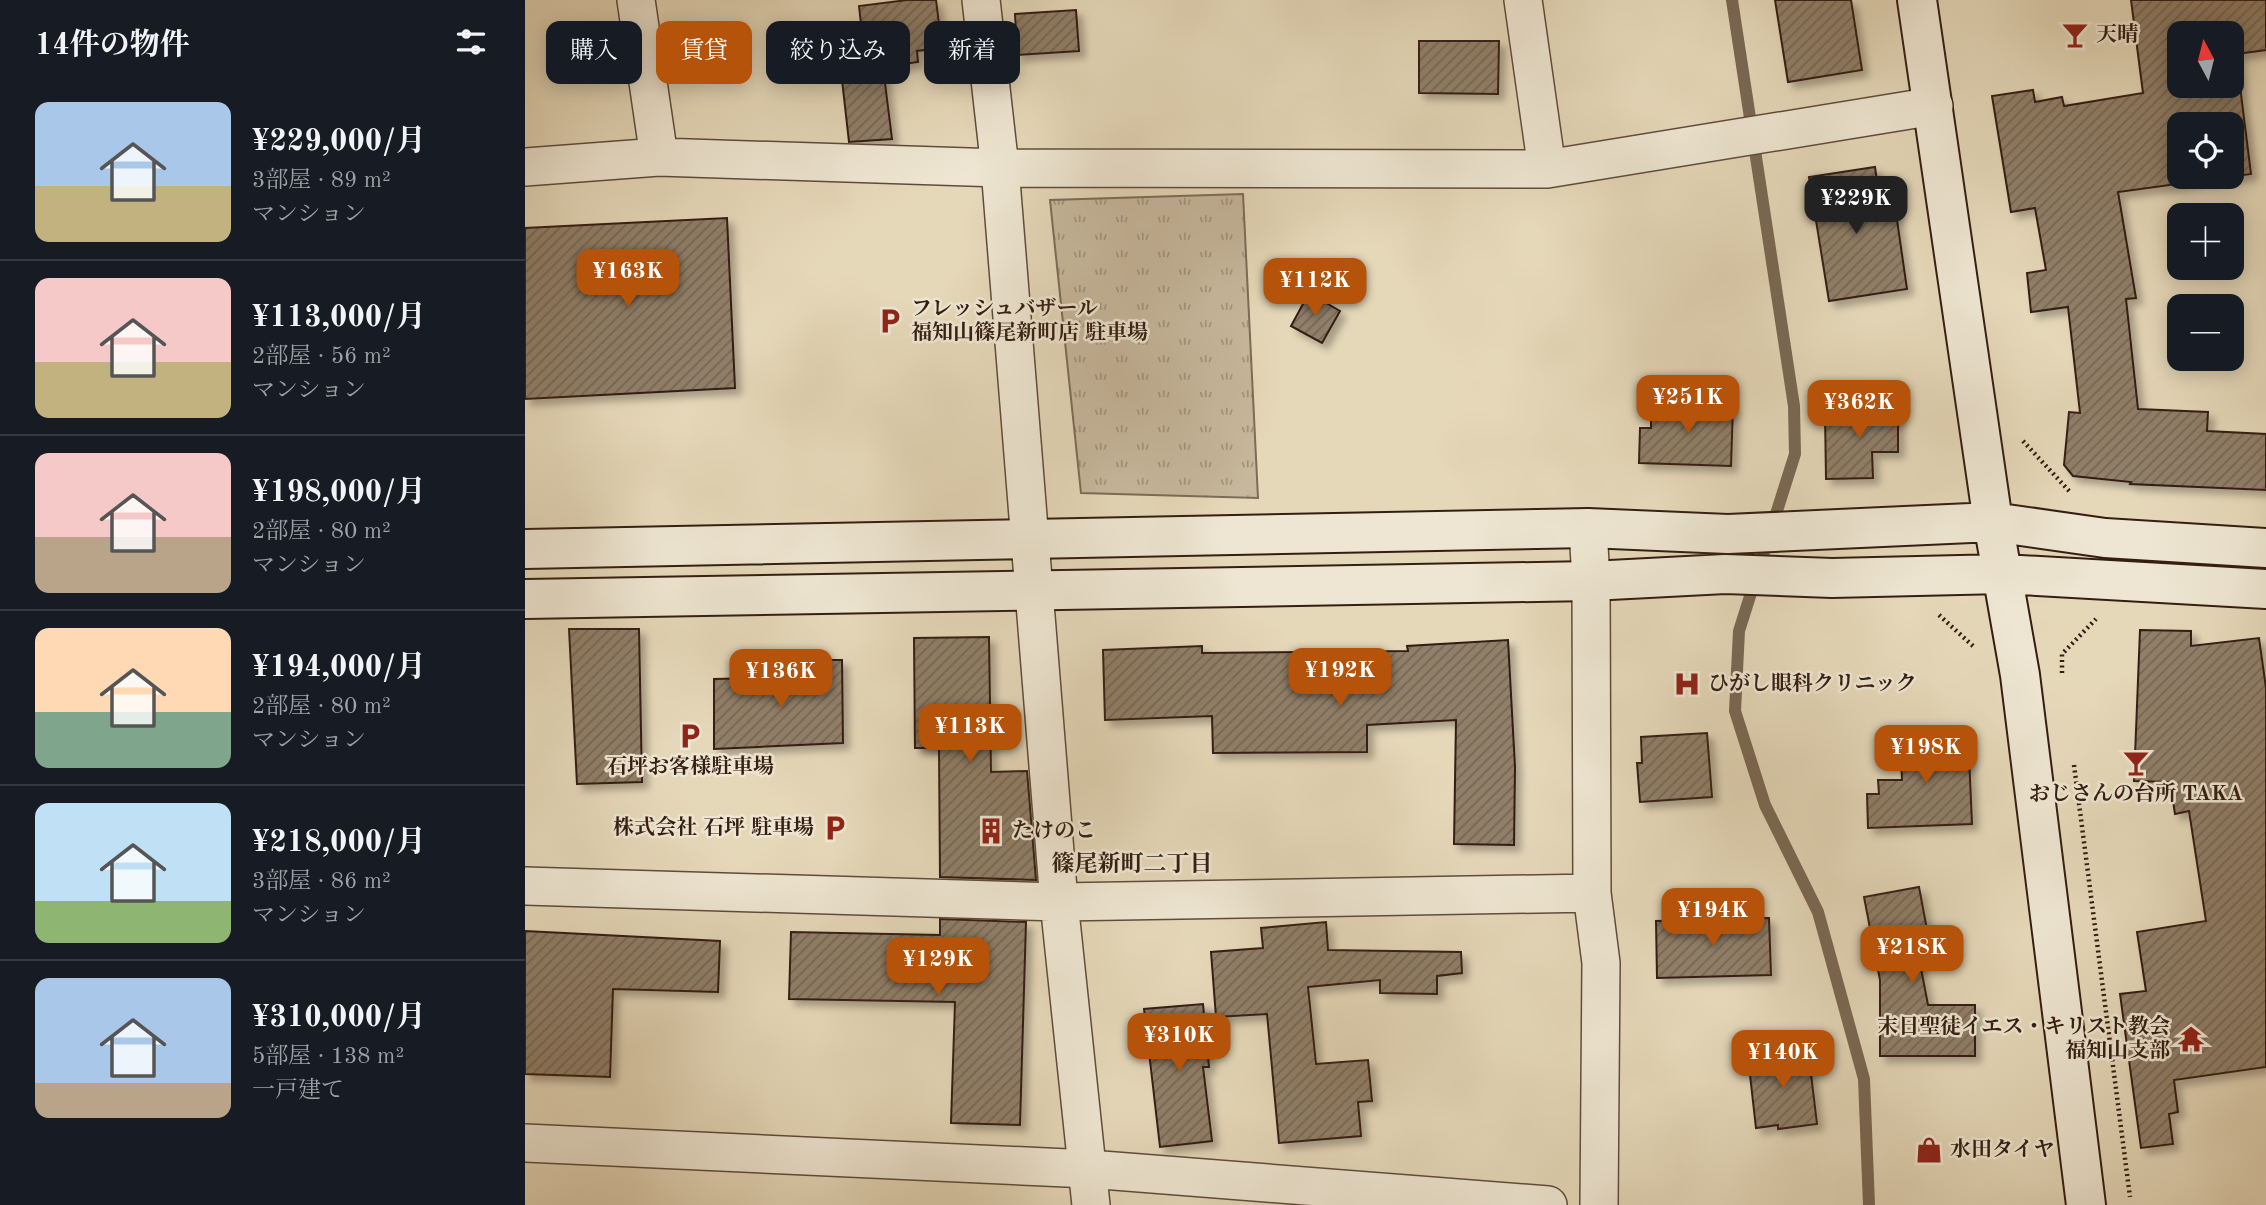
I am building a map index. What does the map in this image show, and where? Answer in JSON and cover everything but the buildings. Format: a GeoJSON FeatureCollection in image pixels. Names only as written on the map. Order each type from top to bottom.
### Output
{"type":"FeatureCollection","features":[{"type":"Feature","properties":{"kind":"street"},"geometry":{"type":"LineString","coordinates":[[636,0],[659,157]]}},
{"type":"Feature","properties":{"kind":"street"},"geometry":{"type":"LineString","coordinates":[[981,0],[1000,168],[1059,902],[1091,1205]]}},
{"type":"Feature","properties":{"kind":"street"},"geometry":{"type":"LineString","coordinates":[[1523,0],[1547,169]]}},
{"type":"Feature","properties":{"kind":"street"},"geometry":{"type":"LineString","coordinates":[[1917,0],[1993,522],[2020,675],[2086,1205]]}},
{"type":"Feature","properties":{"kind":"street"},"geometry":{"type":"LineString","coordinates":[[525,167],[659,157],[1000,168],[1547,169],[1800,130],[1934,106]]}},
{"type":"Feature","properties":{"kind":"street"},"geometry":{"type":"LineString","coordinates":[[525,549],[1028,541],[1588,527],[1728,534],[1993,522],[2105,538],[2266,548]]}},
{"type":"Feature","properties":{"kind":"street"},"geometry":{"type":"LineString","coordinates":[[1588,527],[1591,581],[1592,893],[1601,963],[1599,1205]]}},
{"type":"Feature","properties":{"kind":"street"},"geometry":{"type":"LineString","coordinates":[[525,598],[1591,581],[1725,575],[1832,578],[2003,574],[2266,589]]}},
{"type":"Feature","properties":{"kind":"street"},"geometry":{"type":"LineString","coordinates":[[525,886],[1059,902],[1592,893]]}},
{"type":"Feature","properties":{"kind":"street"},"geometry":{"type":"LineString","coordinates":[[525,1143],[1089,1169],[1548,1205]]}},
{"type":"Feature","properties":{"kind":"path"},"geometry":{"type":"LineString","coordinates":[[2021,430],[2023,442],[2074,496]]}},
{"type":"Feature","properties":{"kind":"path"},"geometry":{"type":"LineString","coordinates":[[1932,609],[1973,645],[1975,657]]}},
{"type":"Feature","properties":{"kind":"path"},"geometry":{"type":"LineString","coordinates":[[2064,683],[2062,654],[2099,617]]}},
{"type":"Feature","properties":{"kind":"path"},"geometry":{"type":"LineString","coordinates":[[2072,751],[2130,1197]]}},
{"type":"Feature","properties":{"kind":"green space"},"geometry":{"type":"Polygon","coordinates":[[[1243,194],[1258,498],[1081,493],[1050,200],[1243,194]]]}},
{"type":"Feature","properties":{"kind":"waterway"},"geometry":{"type":"LineString","coordinates":[[1732,0],[1794,406],[1795,454],[1739,631],[1735,711],[1765,805],[1818,912],[1864,1079],[1869,1205]]}},
{"type":"Feature","properties":{"kind":"place","name":"天晴"},"geometry":{"type":"Point","coordinates":[2075,35]}},
{"type":"Feature","properties":{"kind":"place","name":"フレッシュバザール 福知山篠尾新町店 駐車場"},"geometry":{"type":"Point","coordinates":[890,321]}},
{"type":"Feature","properties":{"kind":"place","name":"ひがし眼科クリニック"},"geometry":{"type":"Point","coordinates":[1687,684]}},
{"type":"Feature","properties":{"kind":"place","name":"石坪お客様駐車場"},"geometry":{"type":"Point","coordinates":[690,736]}},
{"type":"Feature","properties":{"kind":"place","name":"おじさんの台所 TAKA"},"geometry":{"type":"Point","coordinates":[2136,763]}},
{"type":"Feature","properties":{"kind":"place","name":"株式会社 石坪 駐車場"},"geometry":{"type":"Point","coordinates":[835,828]}},
{"type":"Feature","properties":{"kind":"place","name":"たけのこ"},"geometry":{"type":"Point","coordinates":[991,831]}},
{"type":"Feature","properties":{"kind":"place","name":"末日聖徒イエス・キリスト教会 福知山支部"},"geometry":{"type":"Point","coordinates":[2191,1039]}},
{"type":"Feature","properties":{"kind":"place","name":"水田タイヤ"},"geometry":{"type":"Point","coordinates":[1929,1150]}},
{"type":"Feature","properties":{"kind":"district","name":"篠尾新町二丁目"},"geometry":{"type":"Point","coordinates":[1132,864]}}]}
